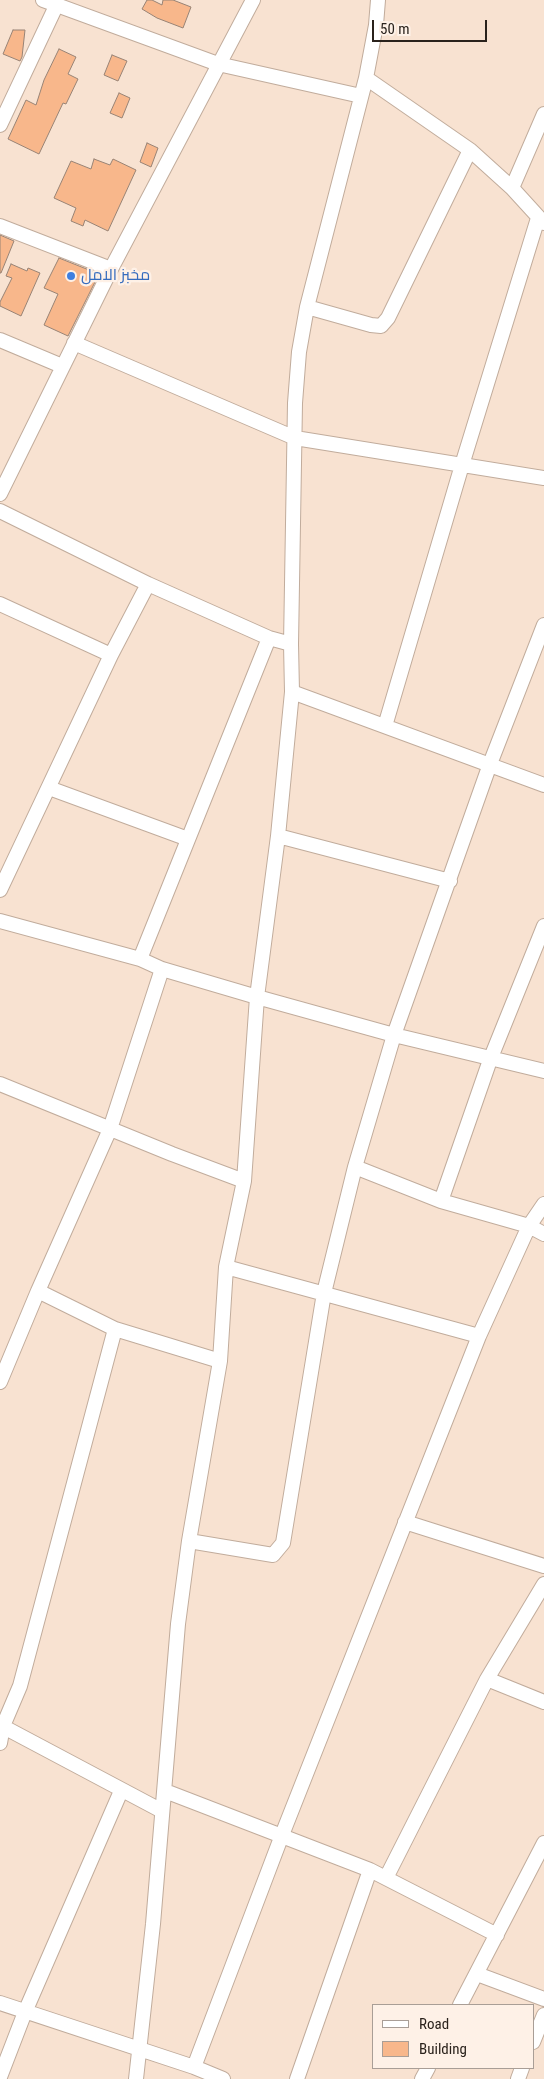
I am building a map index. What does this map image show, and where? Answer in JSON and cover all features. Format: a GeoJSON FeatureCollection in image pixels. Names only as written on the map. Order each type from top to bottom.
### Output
{"type":"FeatureCollection","features":[{"type":"Feature","properties":{"kind":"street"},"geometry":{"type":"LineString","coordinates":[[0,494],[110,269],[253,0]]}},
{"type":"Feature","properties":{"kind":"street"},"geometry":{"type":"LineString","coordinates":[[136,2079],[153,1924],[178,1624],[189,1541],[220,1361],[226,1267],[244,1181],[256,997],[278,836],[292,692],[294,438],[299,352],[307,307],[366,78],[376,25],[378,0]]}},
{"type":"Feature","properties":{"kind":"street"},"geometry":{"type":"LineString","coordinates":[[0,125],[47,1],[218,64],[361,96]]}},
{"type":"Feature","properties":{"kind":"street"},"geometry":{"type":"LineString","coordinates":[[366,78],[470,150],[512,188],[541,220],[462,465],[385,726]]}},
{"type":"Feature","properties":{"kind":"street"},"geometry":{"type":"LineString","coordinates":[[512,188],[544,114]]}},
{"type":"Feature","properties":{"kind":"street"},"geometry":{"type":"LineString","coordinates":[[307,307],[371,325],[381,326],[388,318],[470,150]]}},
{"type":"Feature","properties":{"kind":"street"},"geometry":{"type":"LineString","coordinates":[[0,226],[110,269]]}},
{"type":"Feature","properties":{"kind":"street"},"geometry":{"type":"LineString","coordinates":[[0,340],[62,366]]}},
{"type":"Feature","properties":{"kind":"street"},"geometry":{"type":"LineString","coordinates":[[74,343],[294,438],[544,478]]}},
{"type":"Feature","properties":{"kind":"street"},"geometry":{"type":"LineString","coordinates":[[0,511],[148,584],[269,638],[291,644]]}},
{"type":"Feature","properties":{"kind":"street"},"geometry":{"type":"LineString","coordinates":[[0,890],[111,655],[148,584]]}},
{"type":"Feature","properties":{"kind":"street"},"geometry":{"type":"LineString","coordinates":[[0,604],[111,655]]}},
{"type":"Feature","properties":{"kind":"street"},"geometry":{"type":"LineString","coordinates":[[189,1541],[273,1555],[283,1543],[324,1293],[356,1167],[394,1035],[490,764],[544,625]]}},
{"type":"Feature","properties":{"kind":"street"},"geometry":{"type":"LineString","coordinates":[[140,959],[269,638]]}},
{"type":"Feature","properties":{"kind":"street"},"geometry":{"type":"LineString","coordinates":[[292,692],[544,785]]}},
{"type":"Feature","properties":{"kind":"street"},"geometry":{"type":"LineString","coordinates":[[49,788],[188,839]]}},
{"type":"Feature","properties":{"kind":"street"},"geometry":{"type":"LineString","coordinates":[[278,836],[450,881]]}},
{"type":"Feature","properties":{"kind":"street"},"geometry":{"type":"LineString","coordinates":[[0,921],[140,959],[162,969],[256,997],[394,1035],[544,1072]]}},
{"type":"Feature","properties":{"kind":"street"},"geometry":{"type":"LineString","coordinates":[[441,1200],[490,1060],[544,926]]}},
{"type":"Feature","properties":{"kind":"street"},"geometry":{"type":"LineString","coordinates":[[0,1382],[110,1129],[162,969]]}},
{"type":"Feature","properties":{"kind":"street"},"geometry":{"type":"LineString","coordinates":[[0,1084],[244,1181]]}},
{"type":"Feature","properties":{"kind":"street"},"geometry":{"type":"LineString","coordinates":[[356,1167],[441,1200],[529,1226],[544,1234]]}},
{"type":"Feature","properties":{"kind":"street"},"geometry":{"type":"LineString","coordinates":[[194,2067],[282,1835],[479,1336],[529,1226],[544,1204]]}},
{"type":"Feature","properties":{"kind":"street"},"geometry":{"type":"LineString","coordinates":[[226,1267],[479,1336]]}},
{"type":"Feature","properties":{"kind":"street"},"geometry":{"type":"LineString","coordinates":[[38,1291],[115,1329],[220,1361]]}},
{"type":"Feature","properties":{"kind":"street"},"geometry":{"type":"LineString","coordinates":[[0,1743],[2,1726],[20,1686],[115,1329]]}},
{"type":"Feature","properties":{"kind":"street"},"geometry":{"type":"LineString","coordinates":[[405,1522],[544,1566]]}},
{"type":"Feature","properties":{"kind":"street"},"geometry":{"type":"LineString","coordinates":[[386,1878],[487,1679],[544,1584]]}},
{"type":"Feature","properties":{"kind":"street"},"geometry":{"type":"LineString","coordinates":[[487,1679],[544,1702]]}},
{"type":"Feature","properties":{"kind":"street"},"geometry":{"type":"LineString","coordinates":[[2,1726],[121,1791],[162,1811]]}},
{"type":"Feature","properties":{"kind":"street"},"geometry":{"type":"LineString","coordinates":[[0,2077],[25,2012],[121,1791]]}},
{"type":"Feature","properties":{"kind":"street"},"geometry":{"type":"LineString","coordinates":[[165,1791],[370,1870],[496,1935]]}},
{"type":"Feature","properties":{"kind":"street"},"geometry":{"type":"LineString","coordinates":[[461,2004],[544,1843]]}},
{"type":"Feature","properties":{"kind":"street"},"geometry":{"type":"LineString","coordinates":[[297,2079],[370,1870]]}},
{"type":"Feature","properties":{"kind":"street"},"geometry":{"type":"LineString","coordinates":[[477,1974],[544,2000]]}},
{"type":"Feature","properties":{"kind":"street"},"geometry":{"type":"LineString","coordinates":[[0,2003],[194,2067],[223,2079]]}},
{"type":"Feature","properties":{"kind":"street"},"geometry":{"type":"LineString","coordinates":[[534,2040],[544,2015]]}},
{"type":"Feature","properties":{"kind":"building"},"geometry":{"type":"Polygon","coordinates":[[[147,0],[152,0],[162,5],[163,0],[173,0],[191,7],[183,28],[157,18],[142,9],[147,0]]]}},
{"type":"Feature","properties":{"kind":"building"},"geometry":{"type":"Polygon","coordinates":[[[13,30],[25,30],[20,61],[3,54],[13,30]]]}},
{"type":"Feature","properties":{"kind":"building"},"geometry":{"type":"Polygon","coordinates":[[[59,49],[76,57],[68,74],[78,79],[66,104],[63,103],[39,154],[8,139],[26,100],[36,105],[44,80],[59,49]]]}},
{"type":"Feature","properties":{"kind":"building"},"geometry":{"type":"Polygon","coordinates":[[[112,55],[127,61],[118,81],[104,75],[112,55]]]}},
{"type":"Feature","properties":{"kind":"building"},"geometry":{"type":"Polygon","coordinates":[[[119,93],[130,98],[122,118],[110,113],[119,93]]]}},
{"type":"Feature","properties":{"kind":"building"},"geometry":{"type":"Polygon","coordinates":[[[147,143],[158,148],[151,167],[140,162],[147,143]]]}},
{"type":"Feature","properties":{"kind":"building"},"geometry":{"type":"Polygon","coordinates":[[[94,159],[110,165],[113,159],[136,170],[108,231],[85,220],[83,226],[71,221],[76,208],[54,198],[71,161],[91,169],[94,159]]]}},
{"type":"Feature","properties":{"kind":"building"},"geometry":{"type":"Polygon","coordinates":[[[0,235],[14,241],[1,273],[0,273],[0,235]]]}},
{"type":"Feature","properties":{"kind":"building"},"geometry":{"type":"Polygon","coordinates":[[[59,258],[99,274],[68,336],[44,325],[58,294],[44,288],[59,258]]]}},
{"type":"Feature","properties":{"kind":"building"},"geometry":{"type":"Polygon","coordinates":[[[11,264],[27,271],[28,268],[40,273],[21,316],[0,306],[0,302],[12,278],[6,276],[11,264]]]}},
{"type":"Feature","properties":{"kind":"place","name":"مخبز الامل"},"geometry":{"type":"Point","coordinates":[71,276]}}]}
